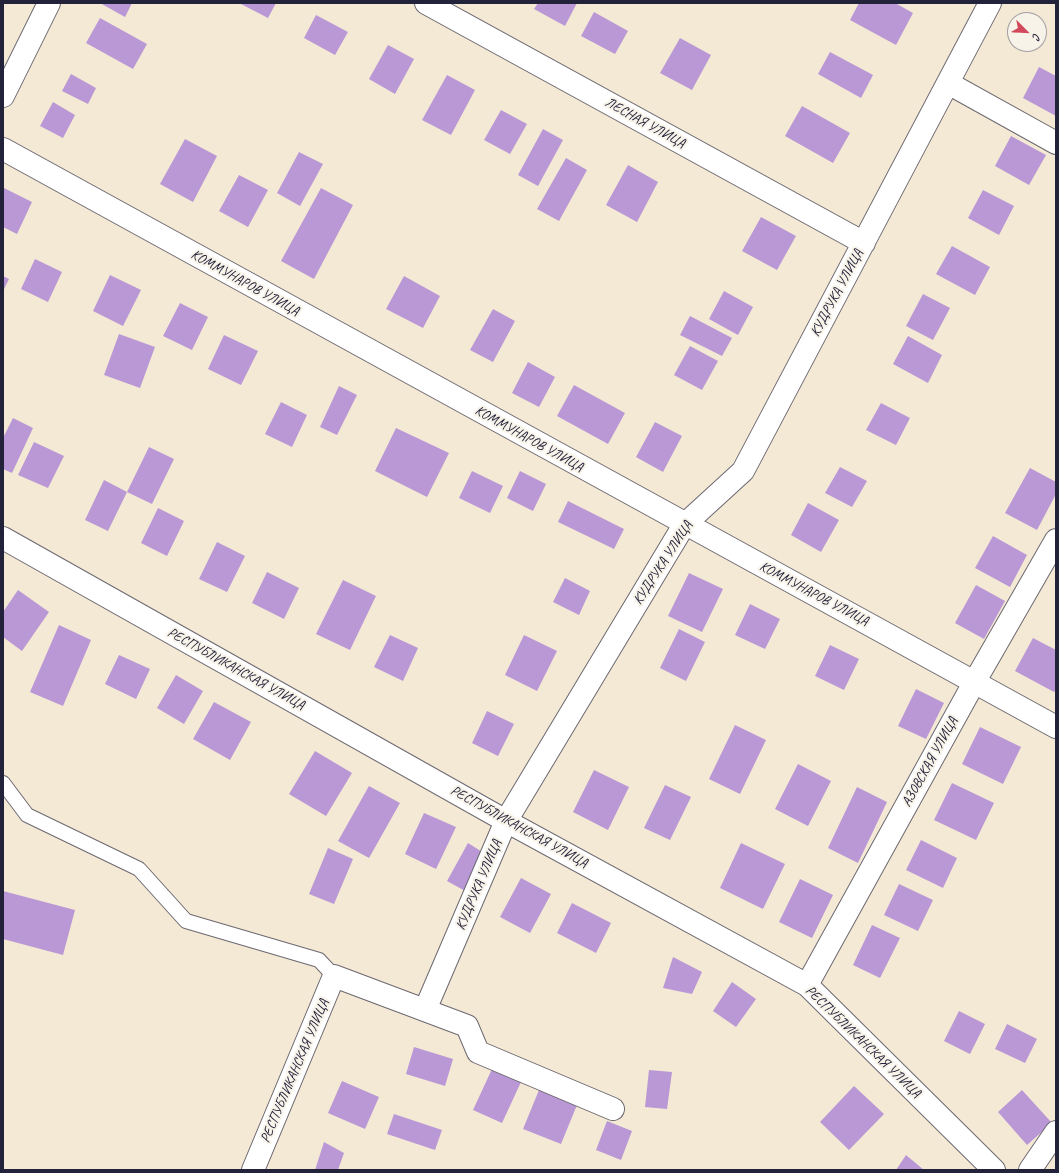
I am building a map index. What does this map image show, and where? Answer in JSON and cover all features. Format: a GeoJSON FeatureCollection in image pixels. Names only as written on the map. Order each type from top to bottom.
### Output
{"type":"FeatureCollection","features":[{"type":"Feature","properties":{"kind":"street"},"geometry":{"type":"LineString","coordinates":[[3,96],[49,3]]}},
{"type":"Feature","properties":{"kind":"street","name":"ЛЕСНАЯ УЛИЦА"},"geometry":{"type":"LineString","coordinates":[[426,3],[864,243]]}},
{"type":"Feature","properties":{"kind":"street","name":"КУДРУКА УЛИЦА"},"geometry":{"type":"LineString","coordinates":[[425,1010],[506,821],[684,525],[743,471],[990,3]]}},
{"type":"Feature","properties":{"kind":"street"},"geometry":{"type":"LineString","coordinates":[[948,83],[1056,143]]}},
{"type":"Feature","properties":{"kind":"street","name":"КОММУНАРОВ УЛИЦА"},"geometry":{"type":"LineString","coordinates":[[3,150],[684,525],[975,681],[1056,728]]}},
{"type":"Feature","properties":{"kind":"street","name":"РЕСПУБЛИКАНСКАЯ УЛИЦА"},"geometry":{"type":"LineString","coordinates":[[3,538],[506,821],[808,986],[994,1170]]}},
{"type":"Feature","properties":{"kind":"street","name":"АЗОВСКАЯ УЛИЦА"},"geometry":{"type":"LineString","coordinates":[[808,986],[975,681],[1056,540]]}},
{"type":"Feature","properties":{"kind":"street"},"geometry":{"type":"LineString","coordinates":[[334,976],[467,1026],[478,1052],[613,1109]]}},
{"type":"Feature","properties":{"kind":"street","name":"РЕСПУБЛИКАНСКАЯ УЛИЦА"},"geometry":{"type":"LineString","coordinates":[[253,1170],[334,976]]}},
{"type":"Feature","properties":{"kind":"street"},"geometry":{"type":"LineString","coordinates":[[1030,1170],[1056,1132]]}},
{"type":"Feature","properties":{"kind":"lane"},"geometry":{"type":"LineString","coordinates":[[3,783],[27,815],[139,870],[186,921],[319,960],[334,976]]}},
{"type":"Feature","properties":{"kind":"building"},"geometry":{"type":"Polygon","coordinates":[[[100,3],[132,3],[125,17],[100,3]]]}},
{"type":"Feature","properties":{"kind":"building"},"geometry":{"type":"Polygon","coordinates":[[[239,3],[276,3],[268,18],[239,3]]]}},
{"type":"Feature","properties":{"kind":"building"},"geometry":{"type":"Polygon","coordinates":[[[538,3],[577,3],[565,26],[534,9],[538,3]]]}},
{"type":"Feature","properties":{"kind":"building"},"geometry":{"type":"Polygon","coordinates":[[[859,3],[895,3],[913,13],[896,45],[850,20],[859,3]]]}},
{"type":"Feature","properties":{"kind":"building"},"geometry":{"type":"Polygon","coordinates":[[[594,12],[628,31],[615,54],[581,36],[594,12]]]}},
{"type":"Feature","properties":{"kind":"building"},"geometry":{"type":"Polygon","coordinates":[[[316,15],[348,32],[335,55],[304,38],[316,15]]]}},
{"type":"Feature","properties":{"kind":"building"},"geometry":{"type":"Polygon","coordinates":[[[100,18],[147,44],[133,69],[86,43],[100,18]]]}},
{"type":"Feature","properties":{"kind":"building"},"geometry":{"type":"Polygon","coordinates":[[[680,38],[711,55],[692,90],[660,73],[680,38]]]}},
{"type":"Feature","properties":{"kind":"building"},"geometry":{"type":"Polygon","coordinates":[[[388,45],[414,59],[395,94],[369,79],[388,45]]]}},
{"type":"Feature","properties":{"kind":"building"},"geometry":{"type":"Polygon","coordinates":[[[830,52],[873,75],[861,98],[818,74],[830,52]]]}},
{"type":"Feature","properties":{"kind":"building"},"geometry":{"type":"Polygon","coordinates":[[[1039,67],[1056,76],[1056,116],[1023,98],[1039,67]]]}},
{"type":"Feature","properties":{"kind":"building"},"geometry":{"type":"Polygon","coordinates":[[[71,74],[96,88],[88,104],[62,91],[71,74]]]}},
{"type":"Feature","properties":{"kind":"building"},"geometry":{"type":"Polygon","coordinates":[[[447,75],[475,90],[451,135],[422,120],[447,75]]]}},
{"type":"Feature","properties":{"kind":"building"},"geometry":{"type":"Polygon","coordinates":[[[53,102],[75,115],[63,138],[40,126],[53,102]]]}},
{"type":"Feature","properties":{"kind":"building"},"geometry":{"type":"Polygon","coordinates":[[[802,106],[850,133],[833,163],[785,136],[802,106]]]}},
{"type":"Feature","properties":{"kind":"building"},"geometry":{"type":"Polygon","coordinates":[[[501,110],[527,124],[510,154],[484,140],[501,110]]]}},
{"type":"Feature","properties":{"kind":"building"},"geometry":{"type":"Polygon","coordinates":[[[543,129],[563,140],[538,186],[518,175],[543,129]]]}},
{"type":"Feature","properties":{"kind":"building"},"geometry":{"type":"Polygon","coordinates":[[[1011,136],[1046,155],[1029,185],[995,166],[1011,136]]]}},
{"type":"Feature","properties":{"kind":"building"},"geometry":{"type":"Polygon","coordinates":[[[185,139],[217,156],[193,202],[160,184],[185,139]]]}},
{"type":"Feature","properties":{"kind":"building"},"geometry":{"type":"Polygon","coordinates":[[[299,152],[323,164],[300,206],[277,193],[299,152]]]}},
{"type":"Feature","properties":{"kind":"building"},"geometry":{"type":"Polygon","coordinates":[[[566,158],[587,170],[559,221],[537,209],[566,158]]]}},
{"type":"Feature","properties":{"kind":"building"},"geometry":{"type":"Polygon","coordinates":[[[628,165],[658,182],[637,222],[606,205],[628,165]]]}},
{"type":"Feature","properties":{"kind":"building"},"geometry":{"type":"Polygon","coordinates":[[[239,175],[268,190],[248,227],[219,211],[239,175]]]}},
{"type":"Feature","properties":{"kind":"building"},"geometry":{"type":"Polygon","coordinates":[[[4,188],[32,202],[17,234],[3,227],[4,188]]]}},
{"type":"Feature","properties":{"kind":"building"},"geometry":{"type":"Polygon","coordinates":[[[321,188],[353,205],[314,279],[281,261],[321,188]]]}},
{"type":"Feature","properties":{"kind":"building"},"geometry":{"type":"Polygon","coordinates":[[[983,190],[1014,206],[999,235],[968,218],[983,190]]]}},
{"type":"Feature","properties":{"kind":"building"},"geometry":{"type":"Polygon","coordinates":[[[761,217],[796,236],[777,270],[742,251],[761,217]]]}},
{"type":"Feature","properties":{"kind":"building"},"geometry":{"type":"Polygon","coordinates":[[[952,246],[990,267],[975,295],[936,274],[952,246]]]}},
{"type":"Feature","properties":{"kind":"building"},"geometry":{"type":"Polygon","coordinates":[[[35,259],[62,272],[48,302],[21,289],[35,259]]]}},
{"type":"Feature","properties":{"kind":"building"},"geometry":{"type":"Polygon","coordinates":[[[110,275],[141,290],[123,326],[93,311],[110,275]]]}},
{"type":"Feature","properties":{"kind":"building"},"geometry":{"type":"Polygon","coordinates":[[[3,276],[9,279],[3,291],[3,276]]]}},
{"type":"Feature","properties":{"kind":"building"},"geometry":{"type":"Polygon","coordinates":[[[404,276],[440,296],[423,328],[386,309],[404,276]]]}},
{"type":"Feature","properties":{"kind":"building"},"geometry":{"type":"Polygon","coordinates":[[[724,291],[753,307],[738,335],[709,319],[724,291]]]}},
{"type":"Feature","properties":{"kind":"building"},"geometry":{"type":"Polygon","coordinates":[[[923,294],[950,308],[933,340],[906,326],[923,294]]]}},
{"type":"Feature","properties":{"kind":"building"},"geometry":{"type":"Polygon","coordinates":[[[180,303],[208,317],[192,350],[163,336],[180,303]]]}},
{"type":"Feature","properties":{"kind":"building"},"geometry":{"type":"Polygon","coordinates":[[[493,309],[515,321],[493,362],[470,350],[493,309]]]}},
{"type":"Feature","properties":{"kind":"building"},"geometry":{"type":"Polygon","coordinates":[[[690,316],[732,338],[722,356],[680,335],[690,316]]]}},
{"type":"Feature","properties":{"kind":"building"},"geometry":{"type":"Polygon","coordinates":[[[119,334],[155,347],[140,388],[104,375],[119,334]]]}},
{"type":"Feature","properties":{"kind":"building"},"geometry":{"type":"Polygon","coordinates":[[[224,335],[258,351],[241,385],[208,369],[224,335]]]}},
{"type":"Feature","properties":{"kind":"building"},"geometry":{"type":"Polygon","coordinates":[[[908,336],[942,355],[928,383],[893,364],[908,336]]]}},
{"type":"Feature","properties":{"kind":"building"},"geometry":{"type":"Polygon","coordinates":[[[690,346],[718,361],[702,390],[674,375],[690,346]]]}},
{"type":"Feature","properties":{"kind":"building"},"geometry":{"type":"Polygon","coordinates":[[[528,362],[555,377],[539,407],[512,393],[528,362]]]}},
{"type":"Feature","properties":{"kind":"building"},"geometry":{"type":"Polygon","coordinates":[[[574,385],[625,413],[608,444],[557,416],[574,385]]]}},
{"type":"Feature","properties":{"kind":"building"},"geometry":{"type":"Polygon","coordinates":[[[339,386],[357,395],[337,435],[320,427],[339,386]]]}},
{"type":"Feature","properties":{"kind":"building"},"geometry":{"type":"Polygon","coordinates":[[[281,402],[307,415],[292,447],[265,434],[281,402]]]}},
{"type":"Feature","properties":{"kind":"building"},"geometry":{"type":"Polygon","coordinates":[[[881,403],[910,418],[896,445],[866,430],[881,403]]]}},
{"type":"Feature","properties":{"kind":"building"},"geometry":{"type":"Polygon","coordinates":[[[13,418],[33,428],[12,473],[3,469],[3,438],[13,418]]]}},
{"type":"Feature","properties":{"kind":"building"},"geometry":{"type":"Polygon","coordinates":[[[655,422],[682,436],[663,472],[636,457],[655,422]]]}},
{"type":"Feature","properties":{"kind":"building"},"geometry":{"type":"Polygon","coordinates":[[[396,428],[449,453],[427,497],[375,471],[396,428]]]}},
{"type":"Feature","properties":{"kind":"building"},"geometry":{"type":"Polygon","coordinates":[[[34,442],[64,456],[48,488],[18,475],[34,442]]]}},
{"type":"Feature","properties":{"kind":"building"},"geometry":{"type":"Polygon","coordinates":[[[149,447],[174,459],[152,504],[127,492],[149,447]]]}},
{"type":"Feature","properties":{"kind":"building"},"geometry":{"type":"Polygon","coordinates":[[[840,467],[867,481],[852,507],[825,493],[840,467]]]}},
{"type":"Feature","properties":{"kind":"building"},"geometry":{"type":"Polygon","coordinates":[[[1030,468],[1056,482],[1056,494],[1037,530],[1005,513],[1030,468]]]}},
{"type":"Feature","properties":{"kind":"building"},"geometry":{"type":"Polygon","coordinates":[[[472,471],[503,486],[490,513],[459,498],[472,471]]]}},
{"type":"Feature","properties":{"kind":"building"},"geometry":{"type":"Polygon","coordinates":[[[520,471],[546,484],[533,511],[507,498],[520,471]]]}},
{"type":"Feature","properties":{"kind":"building"},"geometry":{"type":"Polygon","coordinates":[[[104,480],[127,492],[108,531],[85,520],[104,480]]]}},
{"type":"Feature","properties":{"kind":"building"},"geometry":{"type":"Polygon","coordinates":[[[568,501],[624,529],[614,549],[558,522],[568,501]]]}},
{"type":"Feature","properties":{"kind":"building"},"geometry":{"type":"Polygon","coordinates":[[[808,503],[839,520],[821,552],[791,535],[808,503]]]}},
{"type":"Feature","properties":{"kind":"building"},"geometry":{"type":"Polygon","coordinates":[[[158,508],[184,521],[167,556],[141,543],[158,508]]]}},
{"type":"Feature","properties":{"kind":"building"},"geometry":{"type":"Polygon","coordinates":[[[993,536],[1027,555],[1010,587],[975,568],[993,536]]]}},
{"type":"Feature","properties":{"kind":"building"},"geometry":{"type":"Polygon","coordinates":[[[217,542],[245,556],[227,592],[199,579],[217,542]]]}},
{"type":"Feature","properties":{"kind":"building"},"geometry":{"type":"Polygon","coordinates":[[[267,572],[299,588],[284,619],[252,603],[267,572]]]}},
{"type":"Feature","properties":{"kind":"building"},"geometry":{"type":"Polygon","coordinates":[[[689,573],[723,589],[702,632],[668,616],[689,573]]]}},
{"type":"Feature","properties":{"kind":"building"},"geometry":{"type":"Polygon","coordinates":[[[565,578],[590,591],[579,615],[553,602],[565,578]]]}},
{"type":"Feature","properties":{"kind":"building"},"geometry":{"type":"Polygon","coordinates":[[[343,580],[376,596],[350,650],[316,634],[343,580]]]}},
{"type":"Feature","properties":{"kind":"building"},"geometry":{"type":"Polygon","coordinates":[[[976,585],[1005,601],[984,639],[955,623],[976,585]]]}},
{"type":"Feature","properties":{"kind":"building"},"geometry":{"type":"Polygon","coordinates":[[[18,590],[49,612],[22,651],[3,637],[3,612],[18,590]]]}},
{"type":"Feature","properties":{"kind":"building"},"geometry":{"type":"Polygon","coordinates":[[[750,604],[780,619],[765,649],[735,635],[750,604]]]}},
{"type":"Feature","properties":{"kind":"building"},"geometry":{"type":"Polygon","coordinates":[[[59,625],[91,640],[63,706],[30,692],[59,625]]]}},
{"type":"Feature","properties":{"kind":"building"},"geometry":{"type":"Polygon","coordinates":[[[679,629],[705,642],[686,681],[660,668],[679,629]]]}},
{"type":"Feature","properties":{"kind":"building"},"geometry":{"type":"Polygon","coordinates":[[[390,635],[418,648],[403,681],[374,667],[390,635]]]}},
{"type":"Feature","properties":{"kind":"building"},"geometry":{"type":"Polygon","coordinates":[[[524,635],[557,651],[537,691],[505,675],[524,635]]]}},
{"type":"Feature","properties":{"kind":"building"},"geometry":{"type":"Polygon","coordinates":[[[1033,638],[1056,650],[1056,689],[1054,692],[1015,671],[1033,638]]]}},
{"type":"Feature","properties":{"kind":"building"},"geometry":{"type":"Polygon","coordinates":[[[830,645],[859,659],[844,690],[815,676],[830,645]]]}},
{"type":"Feature","properties":{"kind":"building"},"geometry":{"type":"Polygon","coordinates":[[[119,655],[150,669],[136,699],[105,684],[119,655]]]}},
{"type":"Feature","properties":{"kind":"building"},"geometry":{"type":"Polygon","coordinates":[[[176,675],[203,691],[184,724],[157,708],[176,675]]]}},
{"type":"Feature","properties":{"kind":"building"},"geometry":{"type":"Polygon","coordinates":[[[916,689],[944,703],[926,739],[898,726],[916,689]]]}},
{"type":"Feature","properties":{"kind":"building"},"geometry":{"type":"Polygon","coordinates":[[[214,702],[251,722],[230,760],[193,739],[214,702]]]}},
{"type":"Feature","properties":{"kind":"building"},"geometry":{"type":"Polygon","coordinates":[[[487,711],[514,724],[498,756],[472,743],[487,711]]]}},
{"type":"Feature","properties":{"kind":"building"},"geometry":{"type":"Polygon","coordinates":[[[735,725],[766,740],[740,794],[709,779],[735,725]]]}},
{"type":"Feature","properties":{"kind":"building"},"geometry":{"type":"Polygon","coordinates":[[[980,727],[1021,747],[1003,784],[962,764],[980,727]]]}},
{"type":"Feature","properties":{"kind":"building"},"geometry":{"type":"Polygon","coordinates":[[[315,751],[352,773],[326,816],[289,794],[315,751]]]}},
{"type":"Feature","properties":{"kind":"building"},"geometry":{"type":"Polygon","coordinates":[[[798,764],[831,781],[808,826],[775,809],[798,764]]]}},
{"type":"Feature","properties":{"kind":"building"},"geometry":{"type":"Polygon","coordinates":[[[594,770],[629,787],[608,830],[573,812],[594,770]]]}},
{"type":"Feature","properties":{"kind":"building"},"geometry":{"type":"Polygon","coordinates":[[[952,783],[994,803],[976,840],[934,820],[952,783]]]}},
{"type":"Feature","properties":{"kind":"building"},"geometry":{"type":"Polygon","coordinates":[[[665,785],[691,797],[670,840],[644,828],[665,785]]]}},
{"type":"Feature","properties":{"kind":"building"},"geometry":{"type":"Polygon","coordinates":[[[369,786],[400,803],[369,858],[338,841],[369,786]]]}},
{"type":"Feature","properties":{"kind":"building"},"geometry":{"type":"Polygon","coordinates":[[[857,787],[887,802],[858,863],[828,848],[857,787]]]}},
{"type":"Feature","properties":{"kind":"building"},"geometry":{"type":"Polygon","coordinates":[[[424,813],[456,827],[436,869],[405,854],[424,813]]]}},
{"type":"Feature","properties":{"kind":"building"},"geometry":{"type":"Polygon","coordinates":[[[921,840],[957,858],[943,888],[906,870],[921,840]]]}},
{"type":"Feature","properties":{"kind":"building"},"geometry":{"type":"Polygon","coordinates":[[[468,843],[487,855],[467,892],[447,881],[468,843]]]}},
{"type":"Feature","properties":{"kind":"building"},"geometry":{"type":"Polygon","coordinates":[[[741,843],[785,864],[763,909],[720,888],[741,843]]]}},
{"type":"Feature","properties":{"kind":"building"},"geometry":{"type":"Polygon","coordinates":[[[328,848],[353,859],[334,904],[309,894],[328,848]]]}},
{"type":"Feature","properties":{"kind":"building"},"geometry":{"type":"Polygon","coordinates":[[[521,878],[551,894],[530,933],[500,917],[521,878]]]}},
{"type":"Feature","properties":{"kind":"building"},"geometry":{"type":"Polygon","coordinates":[[[800,879],[833,895],[812,938],[779,922],[800,879]]]}},
{"type":"Feature","properties":{"kind":"building"},"geometry":{"type":"Polygon","coordinates":[[[899,884],[933,900],[918,931],[884,915],[899,884]]]}},
{"type":"Feature","properties":{"kind":"building"},"geometry":{"type":"Polygon","coordinates":[[[3,891],[75,910],[63,955],[3,939],[3,891]]]}},
{"type":"Feature","properties":{"kind":"building"},"geometry":{"type":"Polygon","coordinates":[[[572,903],[611,923],[596,953],[557,933],[572,903]]]}},
{"type":"Feature","properties":{"kind":"building"},"geometry":{"type":"Polygon","coordinates":[[[872,925],[900,938],[880,978],[853,965],[872,925]]]}},
{"type":"Feature","properties":{"kind":"building"},"geometry":{"type":"Polygon","coordinates":[[[673,957],[702,972],[692,994],[663,988],[673,957]]]}},
{"type":"Feature","properties":{"kind":"building"},"geometry":{"type":"Polygon","coordinates":[[[732,982],[756,999],[736,1027],[713,1011],[732,982]]]}},
{"type":"Feature","properties":{"kind":"building"},"geometry":{"type":"Polygon","coordinates":[[[959,1011],[985,1024],[970,1054],[944,1041],[959,1011]]]}},
{"type":"Feature","properties":{"kind":"building"},"geometry":{"type":"Polygon","coordinates":[[[1007,1024],[1037,1039],[1025,1063],[995,1049],[1007,1024]]]}},
{"type":"Feature","properties":{"kind":"building"},"geometry":{"type":"Polygon","coordinates":[[[414,1047],[453,1059],[445,1086],[406,1074],[414,1047]]]}},
{"type":"Feature","properties":{"kind":"building"},"geometry":{"type":"Polygon","coordinates":[[[492,1069],[521,1082],[502,1123],[473,1110],[492,1069]]]}},
{"type":"Feature","properties":{"kind":"building"},"geometry":{"type":"Polygon","coordinates":[[[649,1070],[672,1072],[667,1109],[645,1107],[649,1070]]]}},
{"type":"Feature","properties":{"kind":"building"},"geometry":{"type":"Polygon","coordinates":[[[342,1081],[379,1097],[365,1129],[328,1113],[342,1081]]]}},
{"type":"Feature","properties":{"kind":"building"},"geometry":{"type":"Polygon","coordinates":[[[854,1086],[884,1114],[849,1150],[820,1122],[854,1086]]]}},
{"type":"Feature","properties":{"kind":"building"},"geometry":{"type":"Polygon","coordinates":[[[539,1090],[577,1105],[561,1144],[523,1129],[539,1090]]]}},
{"type":"Feature","properties":{"kind":"building"},"geometry":{"type":"Polygon","coordinates":[[[1022,1090],[1052,1123],[1027,1145],[998,1112],[1022,1090]]]}},
{"type":"Feature","properties":{"kind":"building"},"geometry":{"type":"Polygon","coordinates":[[[394,1114],[442,1130],[435,1150],[387,1134],[394,1114]]]}},
{"type":"Feature","properties":{"kind":"building"},"geometry":{"type":"Polygon","coordinates":[[[607,1121],[632,1131],[621,1160],[596,1150],[607,1121]]]}},
{"type":"Feature","properties":{"kind":"building"},"geometry":{"type":"Polygon","coordinates":[[[324,1142],[344,1153],[338,1170],[315,1170],[324,1142]]]}},
{"type":"Feature","properties":{"kind":"building"},"geometry":{"type":"Polygon","coordinates":[[[906,1155],[924,1170],[896,1170],[906,1155]]]}}]}
